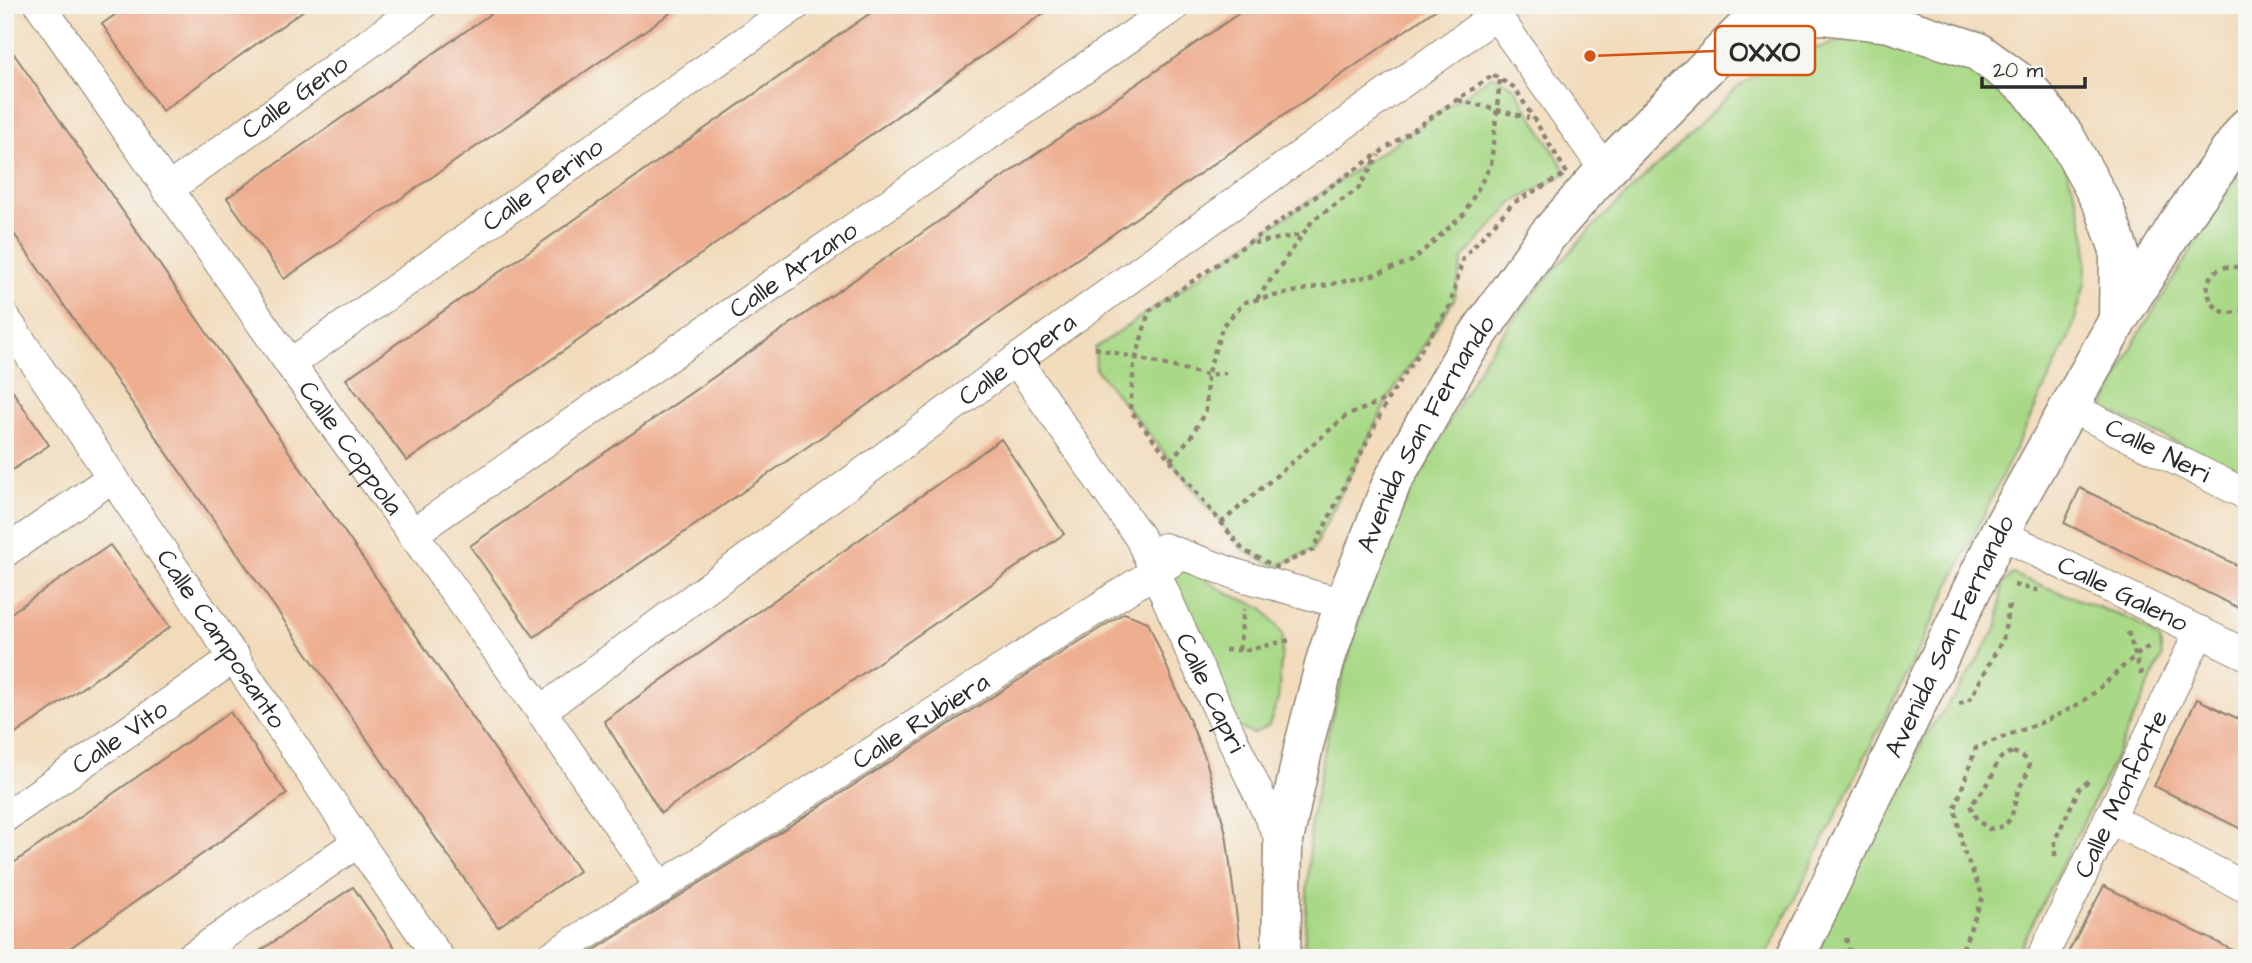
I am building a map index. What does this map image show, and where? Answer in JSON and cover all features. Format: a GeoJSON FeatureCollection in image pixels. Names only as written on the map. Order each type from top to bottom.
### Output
{"type":"FeatureCollection","features":[{"type":"Feature","properties":{"kind":"street","name":"Calle Coppola"},"geometry":{"type":"LineString","coordinates":[[41,5],[290,364],[541,711],[661,888]]}},
{"type":"Feature","properties":{"kind":"street","name":"Calle Geno"},"geometry":{"type":"LineString","coordinates":[[167,190],[422,5]]}},
{"type":"Feature","properties":{"kind":"street","name":"Calle Perino"},"geometry":{"type":"LineString","coordinates":[[290,364],[796,5]]}},
{"type":"Feature","properties":{"kind":"street","name":"Calle Arzano"},"geometry":{"type":"LineString","coordinates":[[412,534],[1176,5]]}},
{"type":"Feature","properties":{"kind":"street","name":"Avenida San Fernando"},"geometry":{"type":"LineString","coordinates":[[1281,958],[1283,845],[1310,720],[1344,604],[1392,482],[1463,356],[1546,237],[1756,9]]}},
{"type":"Feature","properties":{"kind":"street"},"geometry":{"type":"LineString","coordinates":[[1756,9],[1889,23],[1978,51],[2029,89],[2065,136],[2104,207],[2119,250],[2118,320]]}},
{"type":"Feature","properties":{"kind":"street"},"geometry":{"type":"LineString","coordinates":[[1493,10],[1605,170]]}},
{"type":"Feature","properties":{"kind":"street","name":"Calle Ópera"},"geometry":{"type":"LineString","coordinates":[[541,711],[1493,10]]}},
{"type":"Feature","properties":{"kind":"street","name":"Avenida San Fernando"},"geometry":{"type":"LineString","coordinates":[[1795,958],[1999,533],[2118,320],[2177,225],[2247,127]]}},
{"type":"Feature","properties":{"kind":"street","name":"Calle Camposanto"},"geometry":{"type":"LineString","coordinates":[[5,318],[439,958]]}},
{"type":"Feature","properties":{"kind":"street","name":"Calle Capri"},"geometry":{"type":"LineString","coordinates":[[1016,360],[1140,538],[1283,845]]}},
{"type":"Feature","properties":{"kind":"street","name":"Calle Neri"},"geometry":{"type":"LineString","coordinates":[[2070,407],[2247,495]]}},
{"type":"Feature","properties":{"kind":"street"},"geometry":{"type":"LineString","coordinates":[[5,552],[113,477]]}},
{"type":"Feature","properties":{"kind":"street","name":"Calle Galeno"},"geometry":{"type":"LineString","coordinates":[[1999,533],[2247,655]]}},
{"type":"Feature","properties":{"kind":"street"},"geometry":{"type":"LineString","coordinates":[[1140,538],[1180,556],[1238,575],[1344,604]]}},
{"type":"Feature","properties":{"kind":"street","name":"Calle Rubiera"},"geometry":{"type":"LineString","coordinates":[[549,958],[1180,556]]}},
{"type":"Feature","properties":{"kind":"street","name":"Calle Monforte"},"geometry":{"type":"LineString","coordinates":[[2042,958],[2200,631]]}},
{"type":"Feature","properties":{"kind":"street","name":"Calle Vito"},"geometry":{"type":"LineString","coordinates":[[5,817],[235,657]]}},
{"type":"Feature","properties":{"kind":"street"},"geometry":{"type":"LineString","coordinates":[[2109,818],[2247,888]]}},
{"type":"Feature","properties":{"kind":"street"},"geometry":{"type":"LineString","coordinates":[[190,958],[358,842]]}},
{"type":"Feature","properties":{"kind":"path"},"geometry":{"type":"LineString","coordinates":[[1493,75],[1515,88],[1567,173],[1513,203],[1463,258],[1450,306],[1388,398],[1313,550],[1276,567],[1243,550],[1129,410],[1137,357],[1149,311],[1458,100],[1493,75]]}},
{"type":"Feature","properties":{"kind":"path"},"geometry":{"type":"LineString","coordinates":[[1170,460],[1191,437],[1206,411],[1207,375],[1223,325],[1245,302],[1370,276],[1412,261],[1464,215],[1491,164],[1500,79]]}},
{"type":"Feature","properties":{"kind":"path"},"geometry":{"type":"LineString","coordinates":[[1458,100],[1534,119]]}},
{"type":"Feature","properties":{"kind":"path"},"geometry":{"type":"LineString","coordinates":[[1257,299],[1313,220],[1358,189],[1380,154]]}},
{"type":"Feature","properties":{"kind":"path"},"geometry":{"type":"LineString","coordinates":[[1250,243],[1302,235]]}},
{"type":"Feature","properties":{"kind":"path"},"geometry":{"type":"LineString","coordinates":[[2247,273],[2236,266],[2221,268],[2210,278],[2207,285],[2210,300],[2222,311],[2237,312],[2247,306]]}},
{"type":"Feature","properties":{"kind":"path"},"geometry":{"type":"LineString","coordinates":[[1095,348],[1207,375],[1226,373]]}},
{"type":"Feature","properties":{"kind":"path"},"geometry":{"type":"LineString","coordinates":[[1221,523],[1346,416],[1388,398]]}},
{"type":"Feature","properties":{"kind":"path"},"geometry":{"type":"LineString","coordinates":[[2013,585],[2049,594]]}},
{"type":"Feature","properties":{"kind":"path"},"geometry":{"type":"LineString","coordinates":[[1958,704],[1970,699],[2003,639],[2010,598]]}},
{"type":"Feature","properties":{"kind":"path"},"geometry":{"type":"LineString","coordinates":[[1239,650],[1244,600]]}},
{"type":"Feature","properties":{"kind":"path"},"geometry":{"type":"LineString","coordinates":[[2128,630],[2143,678]]}},
{"type":"Feature","properties":{"kind":"path"},"geometry":{"type":"LineString","coordinates":[[1217,650],[1239,650],[1290,640]]}},
{"type":"Feature","properties":{"kind":"path"},"geometry":{"type":"LineString","coordinates":[[1959,958],[1983,896],[1963,849],[1955,807],[1976,748],[2041,723],[2082,702],[2135,654],[2160,640]]}},
{"type":"Feature","properties":{"kind":"path"},"geometry":{"type":"LineString","coordinates":[[2013,752],[2022,755],[2028,764],[2029,775],[2017,791],[2014,813],[2005,827],[1989,829],[1977,820],[1970,805],[1989,782],[2002,755],[2013,752]]}},
{"type":"Feature","properties":{"kind":"path"},"geometry":{"type":"LineString","coordinates":[[2054,866],[2055,840],[2080,788],[2101,772]]}},
{"type":"Feature","properties":{"kind":"path"},"geometry":{"type":"LineString","coordinates":[[1845,935],[1851,958]]}},
{"type":"Feature","properties":{"kind":"path"},"geometry":{"type":"LineString","coordinates":[[1947,958],[1962,948]]}},
{"type":"Feature","properties":{"kind":"green space"},"geometry":{"type":"Polygon","coordinates":[[[1848,39],[1899,43],[1953,58],[2026,106],[2063,159],[2078,202],[2087,243],[2085,284],[2071,333],[1934,618],[1765,958],[1306,958],[1304,949],[1311,820],[1328,732],[1357,625],[1388,534],[1485,357],[1537,289],[1587,233],[1739,86],[1787,57],[1848,39]]]}},
{"type":"Feature","properties":{"kind":"green space"},"geometry":{"type":"Polygon","coordinates":[[[1493,75],[1515,88],[1567,173],[1513,203],[1463,258],[1454,300],[1388,399],[1313,550],[1276,567],[1243,550],[1096,369],[1095,348],[1493,75]]]}},
{"type":"Feature","properties":{"kind":"green space"},"geometry":{"type":"Polygon","coordinates":[[[2247,160],[2247,475],[2103,409],[2136,339],[2247,160]]]}},
{"type":"Feature","properties":{"kind":"green space"},"geometry":{"type":"Polygon","coordinates":[[[1186,568],[1227,593],[1263,608],[1283,635],[1278,700],[1269,725],[1253,734],[1236,726],[1207,650],[1168,583],[1186,568]]]}},
{"type":"Feature","properties":{"kind":"green space"},"geometry":{"type":"Polygon","coordinates":[[[2012,574],[2134,621],[2160,640],[2162,657],[2103,783],[2015,958],[1817,958],[1832,913],[1930,728],[1956,695],[1998,626],[2002,585],[2012,574]]]}},
{"type":"Feature","properties":{"kind":"building"},"geometry":{"type":"Polygon","coordinates":[[[129,5],[311,5],[162,111],[102,24],[129,5]]]}},
{"type":"Feature","properties":{"kind":"building"},"geometry":{"type":"Polygon","coordinates":[[[503,5],[682,5],[284,279],[227,198],[503,5]]]}},
{"type":"Feature","properties":{"kind":"building"},"geometry":{"type":"Polygon","coordinates":[[[882,5],[1055,5],[407,461],[346,379],[882,5]]]}},
{"type":"Feature","properties":{"kind":"building"},"geometry":{"type":"Polygon","coordinates":[[[1251,5],[1442,5],[534,637],[470,546],[1251,5]]]}},
{"type":"Feature","properties":{"kind":"building"},"geometry":{"type":"Polygon","coordinates":[[[5,41],[579,871],[498,927],[5,221],[5,41]]]}},
{"type":"Feature","properties":{"kind":"building"},"geometry":{"type":"Polygon","coordinates":[[[5,380],[49,445],[5,475],[5,380]]]}},
{"type":"Feature","properties":{"kind":"building"},"geometry":{"type":"Polygon","coordinates":[[[1001,439],[1064,534],[661,813],[604,721],[1001,439]]]}},
{"type":"Feature","properties":{"kind":"building"},"geometry":{"type":"Polygon","coordinates":[[[2080,488],[2247,570],[2247,612],[2064,523],[2080,488]]]}},
{"type":"Feature","properties":{"kind":"building"},"geometry":{"type":"Polygon","coordinates":[[[110,545],[170,627],[5,741],[5,617],[110,545]]]}},
{"type":"Feature","properties":{"kind":"building"},"geometry":{"type":"Polygon","coordinates":[[[1124,613],[1148,622],[1205,757],[1226,833],[1242,958],[582,958],[1124,613]]]}},
{"type":"Feature","properties":{"kind":"building"},"geometry":{"type":"Polygon","coordinates":[[[2197,699],[2247,723],[2247,832],[2154,786],[2197,699]]]}},
{"type":"Feature","properties":{"kind":"building"},"geometry":{"type":"Polygon","coordinates":[[[230,712],[287,794],[56,958],[5,958],[5,869],[230,712]]]}},
{"type":"Feature","properties":{"kind":"building"},"geometry":{"type":"Polygon","coordinates":[[[2104,886],[2247,957],[2247,958],[2065,958],[2104,886]]]}},
{"type":"Feature","properties":{"kind":"building"},"geometry":{"type":"Polygon","coordinates":[[[353,887],[402,958],[250,958],[353,887]]]}},
{"type":"Feature","properties":{"kind":"place","name":"OXXO"},"geometry":{"type":"Point","coordinates":[1590,56]}}]}
